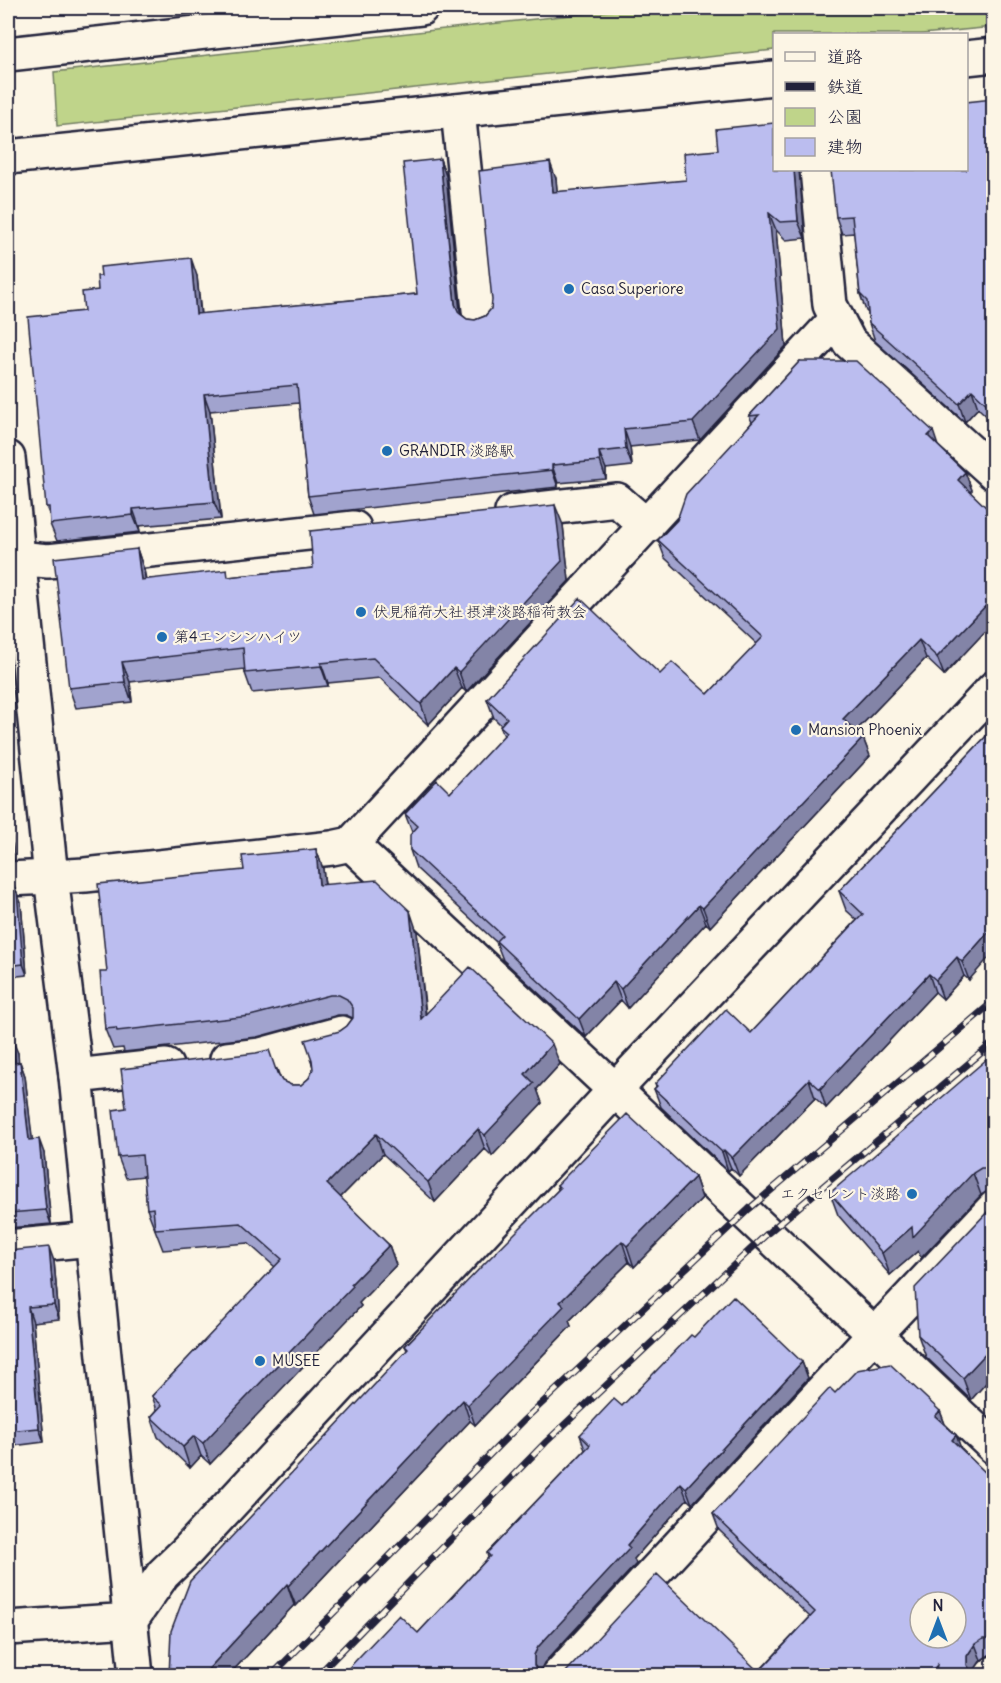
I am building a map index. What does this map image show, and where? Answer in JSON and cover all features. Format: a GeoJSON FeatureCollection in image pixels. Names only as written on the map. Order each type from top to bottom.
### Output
{"type":"FeatureCollection","features":[{"type":"Feature","properties":{"kind":"street"},"geometry":{"type":"LineString","coordinates":[[8,54],[422,8]]}},
{"type":"Feature","properties":{"kind":"street"},"geometry":{"type":"LineString","coordinates":[[968,58],[993,55]]}},
{"type":"Feature","properties":{"kind":"street"},"geometry":{"type":"LineString","coordinates":[[8,157],[773,78]]}},
{"type":"Feature","properties":{"kind":"street"},"geometry":{"type":"LineString","coordinates":[[458,111],[480,319]]}},
{"type":"Feature","properties":{"kind":"street"},"geometry":{"type":"LineString","coordinates":[[817,171],[830,304],[849,342],[993,473]]}},
{"type":"Feature","properties":{"kind":"street"},"geometry":{"type":"LineString","coordinates":[[8,879],[85,875],[320,850],[351,844],[837,319]]}},
{"type":"Feature","properties":{"kind":"street"},"geometry":{"type":"LineString","coordinates":[[8,458],[13,558],[76,1077],[136,1676]]}},
{"type":"Feature","properties":{"kind":"street"},"geometry":{"type":"LineString","coordinates":[[486,514],[617,500],[647,526]]}},
{"type":"Feature","properties":{"kind":"street"},"geometry":{"type":"LineString","coordinates":[[13,558],[48,561],[380,526]]}},
{"type":"Feature","properties":{"kind":"street"},"geometry":{"type":"LineString","coordinates":[[131,1620],[163,1574],[993,688]]}},
{"type":"Feature","properties":{"kind":"street"},"geometry":{"type":"LineString","coordinates":[[351,844],[993,1447]]}},
{"type":"Feature","properties":{"kind":"street"},"geometry":{"type":"LineString","coordinates":[[76,1077],[261,1055],[342,1033]]}},
{"type":"Feature","properties":{"kind":"street"},"geometry":{"type":"LineString","coordinates":[[288,1049],[302,1088]]}},
{"type":"Feature","properties":{"kind":"street"},"geometry":{"type":"LineString","coordinates":[[558,1676],[993,1208]]}},
{"type":"Feature","properties":{"kind":"street"},"geometry":{"type":"LineString","coordinates":[[8,1247],[92,1239]]}},
{"type":"Feature","properties":{"kind":"street"},"geometry":{"type":"LineString","coordinates":[[8,1628],[131,1620]]}},
{"type":"Feature","properties":{"kind":"green space"},"geometry":{"type":"Polygon","coordinates":[[[635,8],[993,8],[993,27],[932,33],[773,33],[773,50],[57,126],[54,72],[635,8]]]}},
{"type":"Feature","properties":{"kind":"building"},"geometry":{"type":"Polygon","coordinates":[[[993,99],[993,410],[972,390],[959,404],[869,323],[867,301],[860,294],[852,216],[836,217],[831,171],[968,171],[968,102],[993,99]]]}},
{"type":"Feature","properties":{"kind":"building"},"geometry":{"type":"Polygon","coordinates":[[[773,123],[773,171],[794,171],[798,221],[780,222],[769,213],[780,329],[693,422],[624,429],[626,449],[599,452],[600,461],[552,465],[552,470],[308,496],[297,385],[204,394],[214,502],[133,509],[133,515],[50,524],[49,507],[46,507],[28,317],[84,311],[82,292],[98,290],[97,276],[101,276],[100,267],[191,258],[196,314],[417,294],[403,163],[440,159],[455,304],[459,313],[467,319],[475,320],[485,316],[491,309],[492,300],[479,171],[550,162],[553,192],[686,180],[684,153],[718,150],[716,129],[773,123]]]}},
{"type":"Feature","properties":{"kind":"building"},"geometry":{"type":"Polygon","coordinates":[[[800,361],[856,361],[933,431],[928,436],[965,472],[958,480],[993,514],[993,598],[937,657],[919,640],[843,719],[863,738],[703,908],[699,905],[621,989],[614,982],[579,1019],[496,941],[502,935],[410,850],[410,835],[418,826],[405,814],[437,780],[450,793],[507,732],[500,726],[507,718],[487,699],[580,598],[660,674],[672,662],[708,694],[763,637],[658,540],[677,520],[686,494],[759,415],[749,416],[800,361]]]}},
{"type":"Feature","properties":{"kind":"building"},"geometry":{"type":"Polygon","coordinates":[[[555,505],[562,561],[459,672],[454,668],[421,704],[373,658],[321,663],[321,666],[245,673],[243,648],[122,662],[125,682],[69,688],[54,558],[137,549],[141,580],[227,570],[228,577],[313,568],[310,531],[555,505]]]}},
{"type":"Feature","properties":{"kind":"building"},"geometry":{"type":"Polygon","coordinates":[[[993,729],[993,927],[962,962],[957,957],[936,980],[929,974],[820,1089],[809,1079],[732,1158],[724,1150],[722,1152],[654,1089],[657,1086],[655,1084],[726,1009],[751,1033],[863,914],[839,891],[993,729]]]}},
{"type":"Feature","properties":{"kind":"building"},"geometry":{"type":"Polygon","coordinates":[[[8,825],[10,849],[8,849],[8,825]]]}},
{"type":"Feature","properties":{"kind":"building"},"geometry":{"type":"Polygon","coordinates":[[[316,849],[319,885],[377,880],[410,911],[421,1019],[470,967],[552,1044],[525,1074],[534,1083],[485,1135],[478,1129],[428,1182],[376,1134],[327,1184],[389,1245],[351,1284],[353,1286],[203,1443],[194,1436],[183,1447],[151,1417],[162,1405],[152,1396],[282,1259],[241,1223],[155,1229],[153,1208],[147,1209],[142,1155],[118,1157],[113,1110],[126,1108],[121,1069],[269,1050],[282,1081],[291,1085],[301,1085],[309,1078],[313,1069],[305,1040],[340,1031],[353,1018],[353,1008],[347,999],[339,995],[330,995],[250,1016],[117,1031],[116,1028],[105,1029],[100,972],[107,972],[98,884],[244,870],[242,856],[316,849]]]}},
{"type":"Feature","properties":{"kind":"building"},"geometry":{"type":"Polygon","coordinates":[[[8,886],[14,886],[17,892],[23,964],[8,966],[8,886]]]}},
{"type":"Feature","properties":{"kind":"building"},"geometry":{"type":"Polygon","coordinates":[[[8,1039],[12,1039],[15,1063],[20,1062],[29,1140],[39,1139],[46,1210],[8,1213],[8,1039]]]}},
{"type":"Feature","properties":{"kind":"building","name":"エクセレント淡路"},"geometry":{"type":"Polygon","coordinates":[[[987,1059],[993,1067],[993,1170],[981,1168],[973,1173],[913,1237],[912,1227],[882,1253],[830,1193],[987,1059]]]}},
{"type":"Feature","properties":{"kind":"building"},"geometry":{"type":"Polygon","coordinates":[[[627,1114],[695,1177],[627,1246],[622,1241],[560,1302],[564,1306],[468,1405],[463,1400],[202,1676],[169,1676],[171,1631],[190,1581],[408,1349],[405,1346],[560,1188],[557,1185],[627,1114]]]}},
{"type":"Feature","properties":{"kind":"building"},"geometry":{"type":"Polygon","coordinates":[[[993,1206],[993,1352],[990,1349],[963,1378],[918,1335],[915,1288],[993,1206]]]}},
{"type":"Feature","properties":{"kind":"building"},"geometry":{"type":"Polygon","coordinates":[[[49,1247],[54,1305],[28,1307],[39,1428],[8,1431],[8,1251],[49,1247]]]}},
{"type":"Feature","properties":{"kind":"building"},"geometry":{"type":"Polygon","coordinates":[[[733,1296],[802,1362],[686,1488],[681,1483],[627,1545],[630,1548],[538,1647],[534,1655],[534,1665],[543,1676],[341,1676],[399,1615],[418,1633],[490,1556],[487,1553],[590,1445],[580,1435],[614,1399],[622,1406],[691,1335],[694,1337],[733,1296]]]}},
{"type":"Feature","properties":{"kind":"building"},"geometry":{"type":"Polygon","coordinates":[[[890,1364],[940,1411],[935,1416],[956,1435],[952,1440],[993,1480],[993,1639],[983,1639],[975,1644],[967,1656],[967,1665],[976,1676],[935,1676],[937,1665],[928,1676],[755,1676],[815,1612],[713,1514],[830,1388],[835,1393],[857,1370],[890,1364]]]}},
{"type":"Feature","properties":{"kind":"building"},"geometry":{"type":"Polygon","coordinates":[[[657,1574],[757,1670],[752,1676],[561,1676],[565,1673],[657,1574]]]}},
{"type":"Feature","properties":{"kind":"railway"},"geometry":{"type":"LineString","coordinates":[[271,1676],[524,1420],[749,1209],[994,1001]]}},
{"type":"Feature","properties":{"kind":"railway"},"geometry":{"type":"LineString","coordinates":[[317,1676],[546,1442],[769,1232],[994,1042]]}},
{"type":"Feature","properties":{"kind":"place","name":"Casa Superiore"},"geometry":{"type":"Point","coordinates":[569,289]}},
{"type":"Feature","properties":{"kind":"place","name":"GRANDIR 淡路駅"},"geometry":{"type":"Point","coordinates":[387,451]}},
{"type":"Feature","properties":{"kind":"place","name":"伏見稲荷大社 摂津淡路稲荷教会"},"geometry":{"type":"Point","coordinates":[361,612]}},
{"type":"Feature","properties":{"kind":"place","name":"第4エンシンハイツ"},"geometry":{"type":"Point","coordinates":[162,637]}},
{"type":"Feature","properties":{"kind":"place","name":"Mansion Phoenix"},"geometry":{"type":"Point","coordinates":[796,730]}},
{"type":"Feature","properties":{"kind":"place","name":"エクセレント淡路"},"geometry":{"type":"Point","coordinates":[912,1194]}},
{"type":"Feature","properties":{"kind":"place","name":"MUSEE"},"geometry":{"type":"Point","coordinates":[260,1361]}}]}
